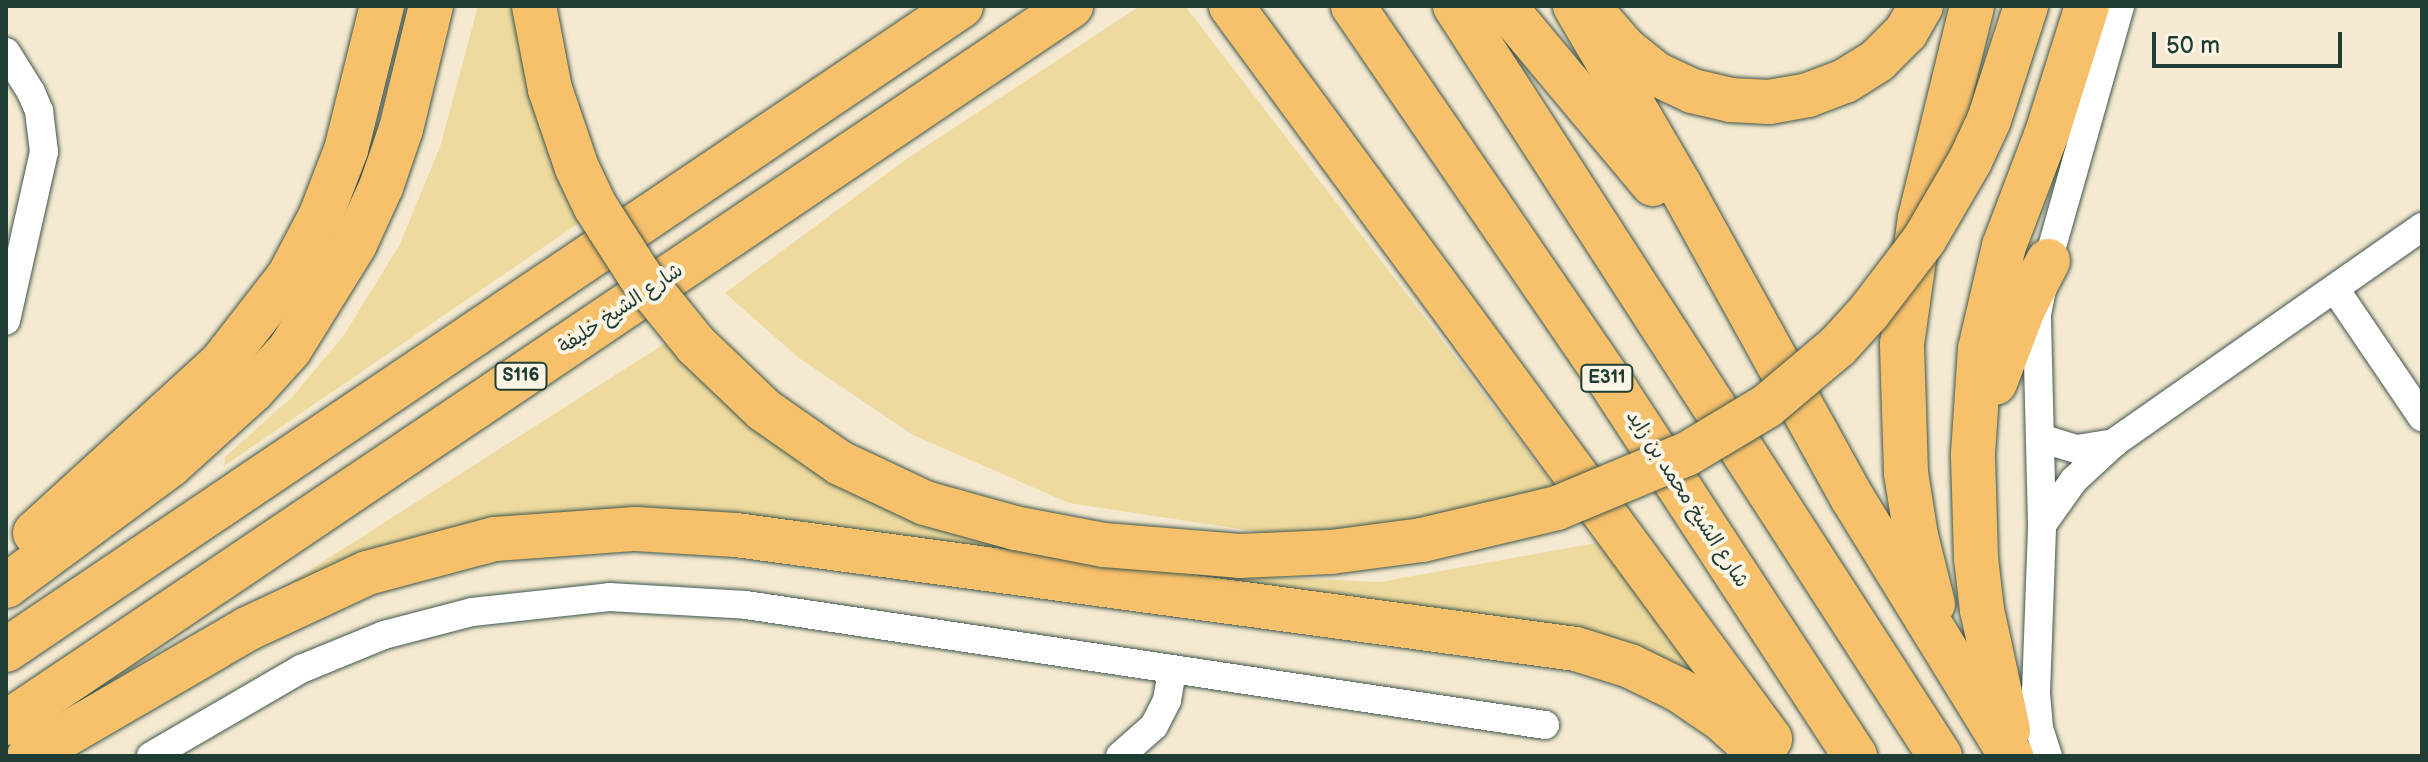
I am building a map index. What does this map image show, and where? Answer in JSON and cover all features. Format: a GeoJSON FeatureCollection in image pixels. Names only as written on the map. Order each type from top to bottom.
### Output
{"type":"FeatureCollection","features":[{"type":"Feature","properties":{"kind":"highway"},"geometry":{"type":"LineString","coordinates":[[6,586],[181,456],[253,390],[290,349],[355,244],[381,187],[401,129],[431,6]]}},
{"type":"Feature","properties":{"kind":"highway"},"geometry":{"type":"LineString","coordinates":[[534,6],[550,89],[577,168],[595,206],[640,276],[696,345],[764,410],[840,463],[925,503],[1015,528],[1104,545],[1240,556],[1331,552],[1422,540],[1557,508],[1687,454],[1767,406],[1838,346],[1888,289],[1924,240],[1970,161],[1989,120],[2026,6]]}},
{"type":"Feature","properties":{"kind":"highway"},"geometry":{"type":"LineString","coordinates":[[6,650],[961,6]]}},
{"type":"Feature","properties":{"kind":"highway"},"geometry":{"type":"LineString","coordinates":[[1231,6],[1783,756]]}},
{"type":"Feature","properties":{"kind":"highway","name":"شارع الشيخ محمد بن زايد"},"geometry":{"type":"LineString","coordinates":[[1353,6],[1617,392],[1855,756]]}},
{"type":"Feature","properties":{"kind":"highway"},"geometry":{"type":"LineString","coordinates":[[1455,6],[1940,756]]}},
{"type":"Feature","properties":{"kind":"highway"},"geometry":{"type":"LineString","coordinates":[[1504,6],[1619,140],[1751,319]]}},
{"type":"Feature","properties":{"kind":"highway"},"geometry":{"type":"LineString","coordinates":[[1575,6],[1672,172],[1853,499],[2012,756]]}},
{"type":"Feature","properties":{"kind":"highway"},"geometry":{"type":"LineString","coordinates":[[1590,6],[1625,49],[1656,74],[1692,91],[1730,100],[1769,102],[1808,95],[1845,81],[1888,50],[1906,32],[1921,6]]}},
{"type":"Feature","properties":{"kind":"highway"},"geometry":{"type":"LineString","coordinates":[[1951,659],[1916,536],[1905,460],[1902,344],[1920,218],[1972,6]]}},
{"type":"Feature","properties":{"kind":"highway"},"geometry":{"type":"LineString","coordinates":[[2012,756],[1982,610],[1972,506],[1980,349],[2004,246],[2056,107],[2087,6]]}},
{"type":"Feature","properties":{"kind":"highway"},"geometry":{"type":"LineString","coordinates":[[6,521],[160,393],[199,355],[242,303],[299,207],[352,62],[381,9]]}},
{"type":"Feature","properties":{"kind":"highway"},"geometry":{"type":"LineString","coordinates":[[6,558],[196,389],[269,305],[305,246],[334,183],[352,128],[381,9]]}},
{"type":"Feature","properties":{"kind":"highway","name":"شارع الشيخ خليفة"},"geometry":{"type":"LineString","coordinates":[[6,723],[1054,18]]}},
{"type":"Feature","properties":{"kind":"highway"},"geometry":{"type":"LineString","coordinates":[[1973,454],[2004,355],[2048,261]]}},
{"type":"Feature","properties":{"kind":"highway"},"geometry":{"type":"LineString","coordinates":[[29,756],[260,622],[367,573],[495,539],[636,529],[736,535],[1576,649],[1630,666],[1679,690],[1723,720],[1762,756]]}},
{"type":"Feature","properties":{"kind":"street"},"geometry":{"type":"LineString","coordinates":[[2048,756],[2039,728],[2036,692],[2042,525],[2036,340],[2048,261],[2120,6]]}},
{"type":"Feature","properties":{"kind":"street"},"geometry":{"type":"LineString","coordinates":[[6,52],[39,111],[44,152],[6,321]]}},
{"type":"Feature","properties":{"kind":"street"},"geometry":{"type":"LineString","coordinates":[[2042,525],[2074,480],[2115,442],[2422,227]]}},
{"type":"Feature","properties":{"kind":"street"},"geometry":{"type":"LineString","coordinates":[[2335,289],[2422,417]]}},
{"type":"Feature","properties":{"kind":"street"},"geometry":{"type":"LineString","coordinates":[[2040,438],[2077,449],[2115,442]]}},
{"type":"Feature","properties":{"kind":"street"},"geometry":{"type":"LineString","coordinates":[[151,756],[301,669],[384,635],[472,612],[562,600],[655,598],[746,605],[1545,725]]}},
{"type":"Feature","properties":{"kind":"street"},"geometry":{"type":"LineString","coordinates":[[1120,756],[1154,726],[1167,700],[1172,671]]}},
{"type":"Feature","properties":{"kind":"sand"},"geometry":{"type":"Polygon","coordinates":[[[478,6],[522,6],[589,216],[224,466],[225,457],[293,396],[344,335],[399,246],[440,147],[478,6]]]}},
{"type":"Feature","properties":{"kind":"sand"},"geometry":{"type":"Polygon","coordinates":[[[1140,6],[1185,6],[1556,488],[1407,524],[1272,534],[1069,503],[913,435],[799,358],[725,293],[908,158],[1140,6]]]}},
{"type":"Feature","properties":{"kind":"sand"},"geometry":{"type":"Polygon","coordinates":[[[667,342],[754,426],[1172,573],[1380,582],[1601,542],[1713,687],[771,528],[364,559],[288,584],[667,342]]]}}]}
